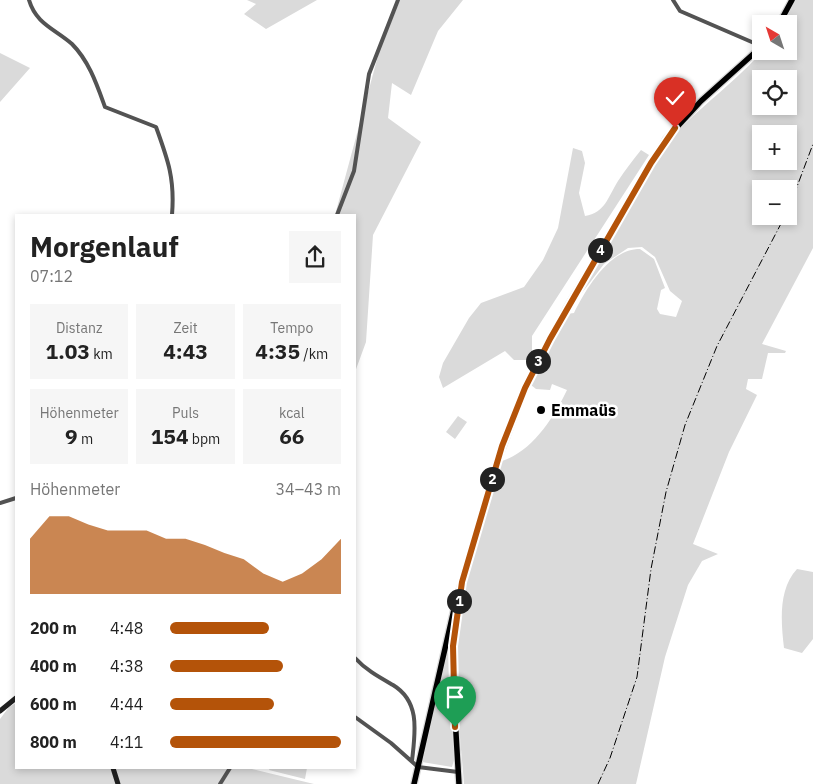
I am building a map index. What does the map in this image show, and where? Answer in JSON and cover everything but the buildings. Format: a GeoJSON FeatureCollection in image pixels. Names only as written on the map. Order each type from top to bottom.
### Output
{"type":"FeatureCollection","features":[{"type":"Feature","properties":{"kind":"main road"},"geometry":{"type":"LineString","coordinates":[[784,15],[792,0]]}},
{"type":"Feature","properties":{"kind":"main road"},"geometry":{"type":"LineString","coordinates":[[414,784],[448,628],[496,465],[511,422],[536,365],[566,309],[666,139],[701,101],[752,55]]}},
{"type":"Feature","properties":{"kind":"main road"},"geometry":{"type":"LineString","coordinates":[[459,784],[452,666],[454,631],[462,582]]}},
{"type":"Feature","properties":{"kind":"main road"},"geometry":{"type":"LineString","coordinates":[[0,711],[15,699]]}},
{"type":"Feature","properties":{"kind":"main road"},"geometry":{"type":"LineString","coordinates":[[113,769],[118,784]]}},
{"type":"Feature","properties":{"kind":"street"},"geometry":{"type":"LineString","coordinates":[[29,0],[32,10],[42,23],[72,45],[78,52],[94,76],[105,107],[156,127],[169,163],[174,190],[172,214]]}},
{"type":"Feature","properties":{"kind":"street"},"geometry":{"type":"LineString","coordinates":[[337,214],[354,171],[369,74],[398,0]]}},
{"type":"Feature","properties":{"kind":"street"},"geometry":{"type":"LineString","coordinates":[[673,0],[680,11],[752,43]]}},
{"type":"Feature","properties":{"kind":"street"},"geometry":{"type":"LineString","coordinates":[[0,504],[15,498]]}},
{"type":"Feature","properties":{"kind":"street"},"geometry":{"type":"LineString","coordinates":[[356,659],[364,668],[404,693],[410,702],[414,715],[412,761]]}},
{"type":"Feature","properties":{"kind":"street"},"geometry":{"type":"LineString","coordinates":[[356,718],[418,767],[458,772]]}},
{"type":"Feature","properties":{"kind":"street"},"geometry":{"type":"LineString","coordinates":[[220,784],[229,769]]}},
{"type":"Feature","properties":{"kind":"shaded area"},"geometry":{"type":"Polygon","coordinates":[[[247,0],[317,0],[266,29],[244,14],[256,4],[247,0]]]}},
{"type":"Feature","properties":{"kind":"shaded area"},"geometry":{"type":"Polygon","coordinates":[[[400,0],[463,0],[438,31],[411,95],[392,83],[388,118],[421,142],[373,235],[366,342],[356,369],[356,214],[335,214],[379,52],[400,0]]]}},
{"type":"Feature","properties":{"kind":"shaded area"},"geometry":{"type":"Polygon","coordinates":[[[796,0],[813,0],[813,248],[762,344],[786,351],[785,353],[768,353],[762,379],[748,379],[746,389],[757,395],[729,452],[693,544],[718,554],[702,561],[688,585],[665,657],[636,784],[464,784],[456,666],[458,627],[469,564],[502,461],[513,456],[533,441],[549,422],[567,390],[552,384],[550,390],[536,389],[531,385],[566,314],[574,313],[592,282],[618,256],[640,249],[654,259],[665,288],[661,290],[657,309],[660,314],[676,317],[682,301],[670,291],[655,257],[642,247],[628,248],[604,264],[572,306],[663,150],[699,110],[754,60],[798,60],[798,15],[788,15],[796,0]]]}},
{"type":"Feature","properties":{"kind":"shaded area"},"geometry":{"type":"Polygon","coordinates":[[[0,53],[30,68],[0,102],[0,53]]]}},
{"type":"Feature","properties":{"kind":"shaded area"},"geometry":{"type":"Polygon","coordinates":[[[573,148],[582,151],[585,163],[579,193],[585,216],[602,208],[621,177],[641,150],[649,155],[532,336],[532,351],[528,360],[514,360],[505,351],[443,388],[439,377],[443,363],[469,318],[481,303],[524,287],[543,260],[558,228],[573,148]]]}},
{"type":"Feature","properties":{"kind":"shaded area"},"geometry":{"type":"Polygon","coordinates":[[[458,416],[467,422],[455,439],[446,432],[458,416]]]}},
{"type":"Feature","properties":{"kind":"shaded area"},"geometry":{"type":"Polygon","coordinates":[[[797,569],[813,572],[813,639],[802,653],[784,648],[782,628],[784,596],[791,577],[797,569]]]}},
{"type":"Feature","properties":{"kind":"shaded area"},"geometry":{"type":"Polygon","coordinates":[[[451,629],[449,686],[454,760],[452,767],[422,762],[451,629]]]}},
{"type":"Feature","properties":{"kind":"shaded area"},"geometry":{"type":"Polygon","coordinates":[[[15,704],[15,769],[111,769],[116,784],[0,784],[0,719],[9,707],[15,704]]]}},
{"type":"Feature","properties":{"kind":"shaded area"},"geometry":{"type":"Polygon","coordinates":[[[114,769],[227,769],[219,784],[120,784],[114,769]]]}},
{"type":"Feature","properties":{"kind":"shaded area"},"geometry":{"type":"Polygon","coordinates":[[[231,769],[252,769],[314,784],[222,784],[231,769]]]}},
{"type":"Feature","properties":{"kind":"shaded area"},"geometry":{"type":"Polygon","coordinates":[[[270,769],[307,769],[305,779],[270,769]]]}},
{"type":"Feature","properties":{"kind":"railway"},"geometry":{"type":"LineString","coordinates":[[797,187],[813,144]]}},
{"type":"Feature","properties":{"kind":"railway"},"geometry":{"type":"LineString","coordinates":[[598,784],[610,758],[637,677],[651,569],[666,492],[685,425],[717,346],[780,225]]}},
{"type":"Feature","properties":{"kind":"place","name":"Emmaüs"},"geometry":{"type":"Point","coordinates":[541,410]}},
{"type":"Feature","properties":{"kind":"route"},"geometry":{"type":"LineString","coordinates":[[455,727],[452,666],[456,618],[462,582],[502,446],[525,388],[566,309],[651,163],[675,128]]}}]}
